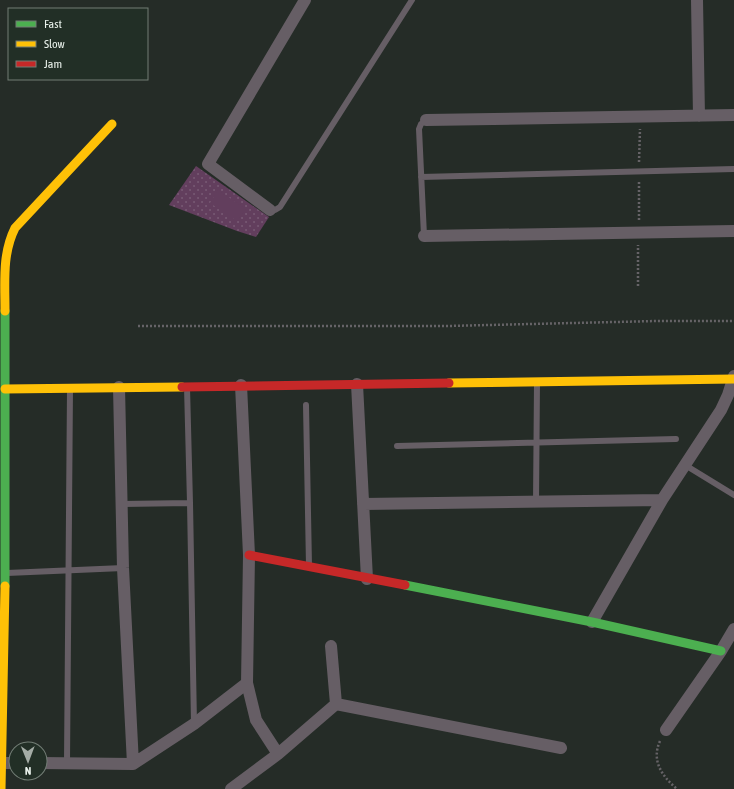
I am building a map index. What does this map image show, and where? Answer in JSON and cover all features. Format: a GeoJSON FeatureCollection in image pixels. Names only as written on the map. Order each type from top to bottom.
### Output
{"type":"FeatureCollection","features":[{"type":"Feature","properties":{"kind":"street"},"geometry":{"type":"LineString","coordinates":[[270,210],[208,164],[304,0]]}},
{"type":"Feature","properties":{"kind":"street"},"geometry":{"type":"LineString","coordinates":[[696,0],[699,116]]}},
{"type":"Feature","properties":{"kind":"street"},"geometry":{"type":"LineString","coordinates":[[426,120],[734,115]]}},
{"type":"Feature","properties":{"kind":"street"},"geometry":{"type":"LineString","coordinates":[[0,789],[5,573],[6,251],[9,240],[15,228],[112,124]]}},
{"type":"Feature","properties":{"kind":"street"},"geometry":{"type":"LineString","coordinates":[[424,236],[734,231]]}},
{"type":"Feature","properties":{"kind":"street"},"geometry":{"type":"LineString","coordinates":[[5,388],[537,382],[734,377],[721,410],[662,500],[592,622]]}},
{"type":"Feature","properties":{"kind":"street"},"geometry":{"type":"LineString","coordinates":[[358,384],[367,579]]}},
{"type":"Feature","properties":{"kind":"street"},"geometry":{"type":"LineString","coordinates":[[241,385],[249,555],[247,683],[256,720],[278,754]]}},
{"type":"Feature","properties":{"kind":"street"},"geometry":{"type":"LineString","coordinates":[[119,387],[123,568],[133,764]]}},
{"type":"Feature","properties":{"kind":"street"},"geometry":{"type":"LineString","coordinates":[[363,504],[662,500]]}},
{"type":"Feature","properties":{"kind":"street"},"geometry":{"type":"LineString","coordinates":[[249,555],[309,568],[592,622],[721,651]]}},
{"type":"Feature","properties":{"kind":"street"},"geometry":{"type":"LineString","coordinates":[[666,730],[721,651],[734,629]]}},
{"type":"Feature","properties":{"kind":"street"},"geometry":{"type":"LineString","coordinates":[[331,646],[336,704]]}},
{"type":"Feature","properties":{"kind":"street"},"geometry":{"type":"LineString","coordinates":[[48,762],[133,764],[194,724],[247,683]]}},
{"type":"Feature","properties":{"kind":"street"},"geometry":{"type":"LineString","coordinates":[[336,704],[561,748]]}},
{"type":"Feature","properties":{"kind":"street"},"geometry":{"type":"LineString","coordinates":[[231,789],[278,754],[336,704]]}},
{"type":"Feature","properties":{"kind":"lane"},"geometry":{"type":"LineString","coordinates":[[270,210],[275,210],[280,207],[412,0]]}},
{"type":"Feature","properties":{"kind":"lane"},"geometry":{"type":"LineString","coordinates":[[424,236],[419,129],[421,124],[426,120]]}},
{"type":"Feature","properties":{"kind":"lane"},"geometry":{"type":"LineString","coordinates":[[421,176],[734,169]]}},
{"type":"Feature","properties":{"kind":"lane"},"geometry":{"type":"LineString","coordinates":[[536,502],[537,382]]}},
{"type":"Feature","properties":{"kind":"lane"},"geometry":{"type":"LineString","coordinates":[[187,386],[194,724]]}},
{"type":"Feature","properties":{"kind":"lane"},"geometry":{"type":"LineString","coordinates":[[67,762],[70,388]]}},
{"type":"Feature","properties":{"kind":"lane"},"geometry":{"type":"LineString","coordinates":[[306,405],[309,568]]}},
{"type":"Feature","properties":{"kind":"lane"},"geometry":{"type":"LineString","coordinates":[[397,446],[676,439]]}},
{"type":"Feature","properties":{"kind":"lane"},"geometry":{"type":"LineString","coordinates":[[685,465],[734,495]]}},
{"type":"Feature","properties":{"kind":"lane"},"geometry":{"type":"LineString","coordinates":[[122,504],[190,503]]}},
{"type":"Feature","properties":{"kind":"lane"},"geometry":{"type":"LineString","coordinates":[[5,573],[123,568]]}},
{"type":"Feature","properties":{"kind":"path"},"geometry":{"type":"LineString","coordinates":[[638,232],[638,286]]}},
{"type":"Feature","properties":{"kind":"path"},"geometry":{"type":"LineString","coordinates":[[138,326],[440,326],[657,321],[734,321]]}},
{"type":"Feature","properties":{"kind":"path"},"geometry":{"type":"LineString","coordinates":[[666,730],[657,749],[658,766],[667,780],[677,789]]}},
{"type":"Feature","properties":{"kind":"shaded area"},"geometry":{"type":"Polygon","coordinates":[[[196,166],[269,217],[256,237],[169,205],[196,166]]]}},
{"type":"Feature","properties":{"kind":"shaded area"},"geometry":{"type":"Polygon","coordinates":[[[218,190],[246,209],[237,221],[210,203],[218,190]]]}},
{"type":"Feature","properties":{"kind":"traffic: fast"},"geometry":{"type":"LineString","coordinates":[[5,311],[5,586]]}},
{"type":"Feature","properties":{"kind":"traffic: fast"},"geometry":{"type":"LineString","coordinates":[[405,585],[592,622],[721,651]]}},
{"type":"Feature","properties":{"kind":"traffic: slow"},"geometry":{"type":"LineString","coordinates":[[5,311],[6,258],[15,228],[112,124]]}},
{"type":"Feature","properties":{"kind":"traffic: slow"},"geometry":{"type":"LineString","coordinates":[[449,383],[733,379]]}},
{"type":"Feature","properties":{"kind":"traffic: slow"},"geometry":{"type":"LineString","coordinates":[[5,389],[182,387]]}},
{"type":"Feature","properties":{"kind":"traffic: slow"},"geometry":{"type":"LineString","coordinates":[[1,789],[5,586]]}},
{"type":"Feature","properties":{"kind":"traffic: jam"},"geometry":{"type":"LineString","coordinates":[[182,387],[449,383]]}},
{"type":"Feature","properties":{"kind":"traffic: jam"},"geometry":{"type":"LineString","coordinates":[[249,555],[405,585]]}}]}
